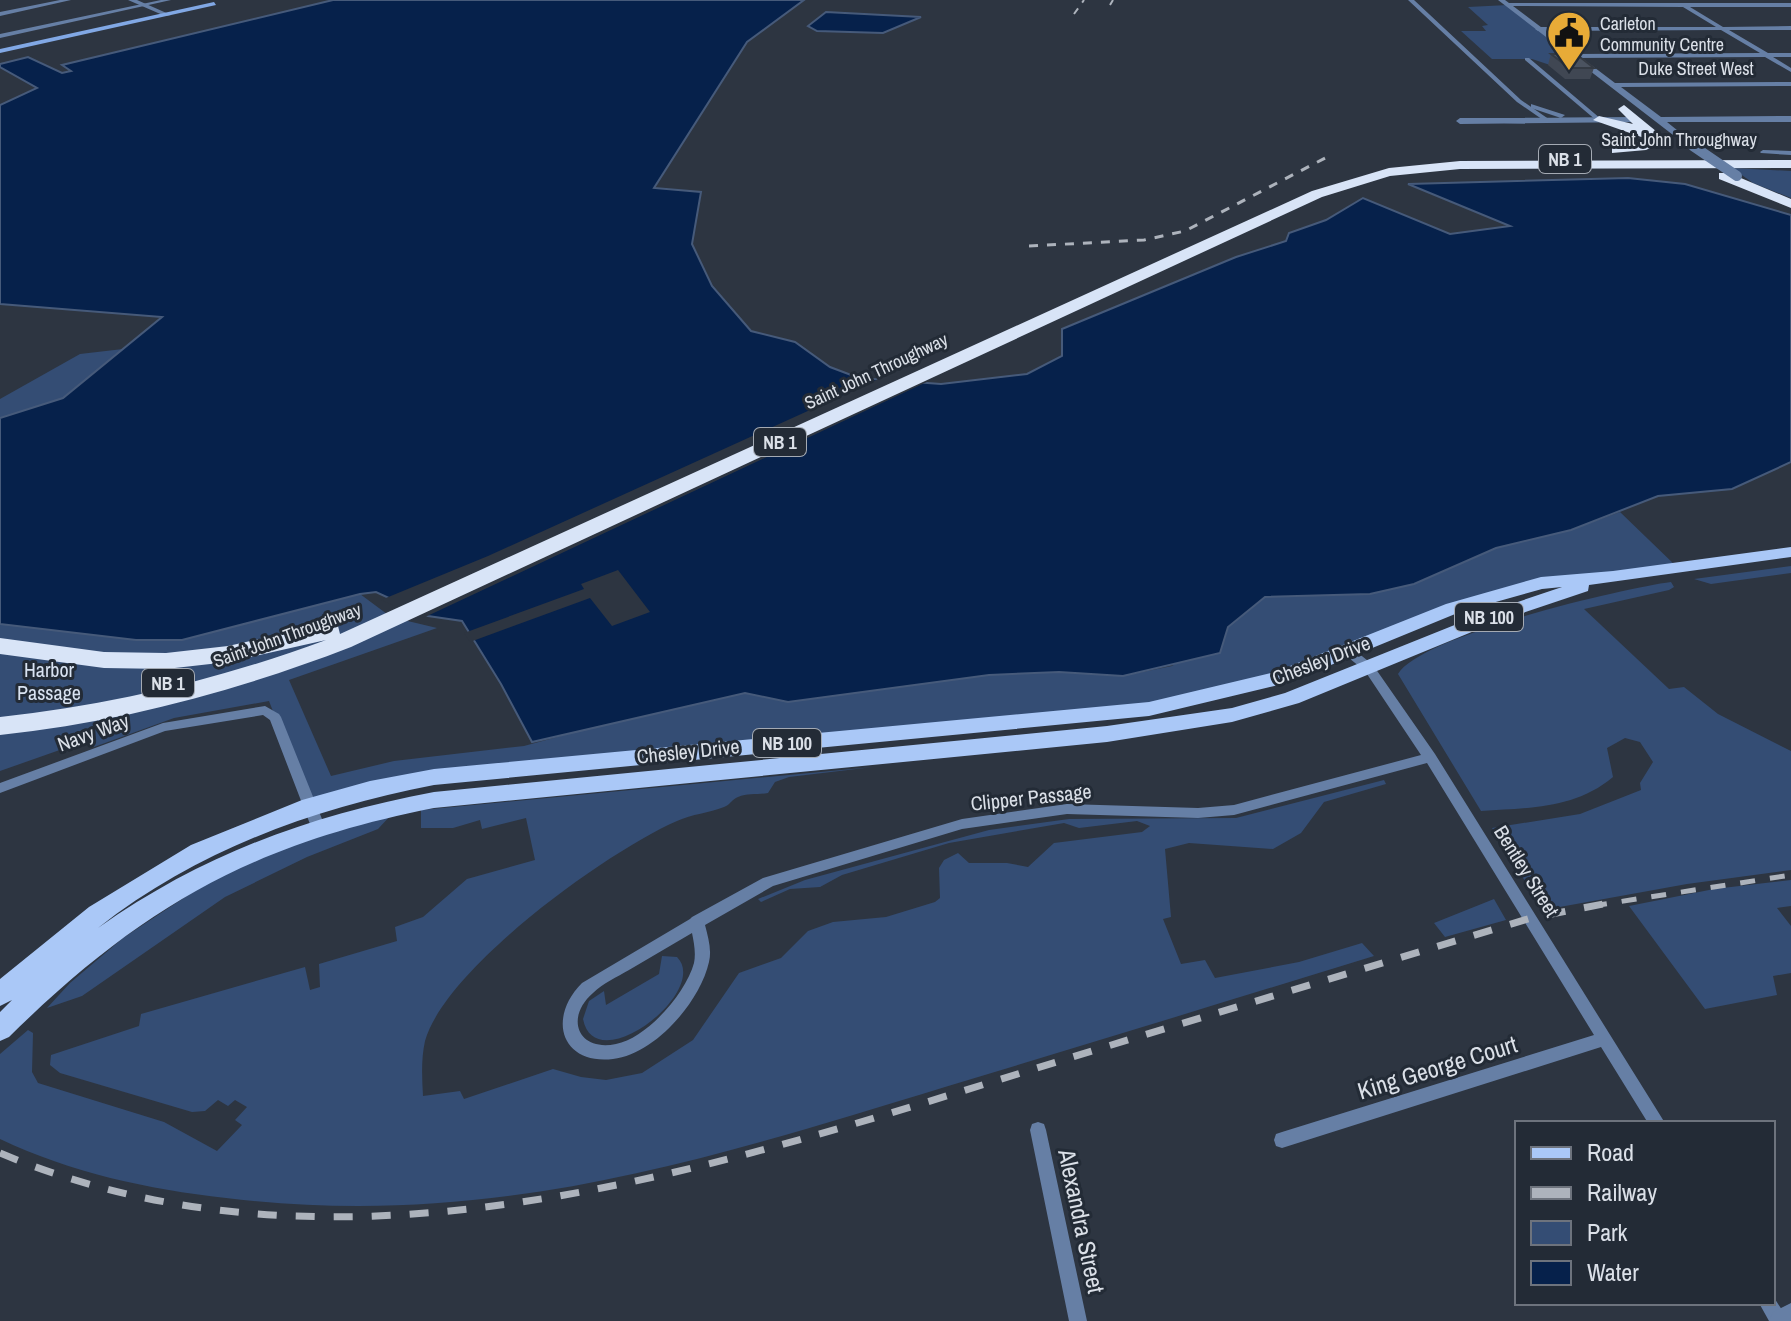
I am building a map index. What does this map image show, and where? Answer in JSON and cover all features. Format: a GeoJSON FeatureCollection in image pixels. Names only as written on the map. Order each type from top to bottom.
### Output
{"type":"FeatureCollection","features":[{"type":"Feature","properties":{"kind":"highway"},"geometry":{"type":"LineString","coordinates":[[1495,154],[1571,154],[1633,147],[1657,139],[1640,120],[1624,109]]}},
{"type":"Feature","properties":{"kind":"highway"},"geometry":{"type":"LineString","coordinates":[[1602,120],[1641,133],[1646,139],[1633,147]]}},
{"type":"Feature","properties":{"kind":"highway","name":"Saint John Throughway"},"geometry":{"type":"LineString","coordinates":[[0,710],[99,697],[187,678],[271,654],[330,631],[1350,177],[1389,164],[1495,154],[1742,156],[1791,162]]}},
{"type":"Feature","properties":{"kind":"highway","name":"Saint John Throughway"},"geometry":{"type":"LineString","coordinates":[[1389,164],[1466,158],[1742,156]]}},
{"type":"Feature","properties":{"kind":"highway","name":"Saint John Throughway"},"geometry":{"type":"LineString","coordinates":[[0,726],[122,708],[199,692],[343,642],[1350,177],[1460,165],[1791,162]]}},
{"type":"Feature","properties":{"kind":"highway"},"geometry":{"type":"LineString","coordinates":[[1731,176],[1791,202]]}},
{"type":"Feature","properties":{"kind":"highway"},"geometry":{"type":"LineString","coordinates":[[0,646],[104,659],[165,661],[244,652],[330,631]]}},
{"type":"Feature","properties":{"kind":"highway"},"geometry":{"type":"LineString","coordinates":[[0,739],[122,717],[199,692]]}},
{"type":"Feature","properties":{"kind":"main road"},"geometry":{"type":"LineString","coordinates":[[0,51],[218,3]]}},
{"type":"Feature","properties":{"kind":"main road","name":"Chesley Drive"},"geometry":{"type":"LineString","coordinates":[[1102,724],[1149,709],[1242,689],[1482,598],[1541,583],[1613,577],[1791,552]]}},
{"type":"Feature","properties":{"kind":"main road","name":"Chesley Drive"},"geometry":{"type":"LineString","coordinates":[[0,1029],[6,1001],[49,980],[148,904],[313,814],[350,815],[434,800],[1102,724],[1232,715],[1292,698],[1489,618],[1613,577]]}},
{"type":"Feature","properties":{"kind":"street"},"geometry":{"type":"LineString","coordinates":[[0,14],[68,0]]}},
{"type":"Feature","properties":{"kind":"street"},"geometry":{"type":"LineString","coordinates":[[131,0],[167,15]]}},
{"type":"Feature","properties":{"kind":"street"},"geometry":{"type":"LineString","coordinates":[[0,36],[168,0]]}},
{"type":"Feature","properties":{"kind":"street"},"geometry":{"type":"LineString","coordinates":[[1411,0],[1532,112],[1552,120]]}},
{"type":"Feature","properties":{"kind":"street"},"geometry":{"type":"LineString","coordinates":[[1676,0],[1791,70]]}},
{"type":"Feature","properties":{"kind":"street"},"geometry":{"type":"LineString","coordinates":[[1505,3],[1791,5]]}},
{"type":"Feature","properties":{"kind":"street"},"geometry":{"type":"LineString","coordinates":[[1505,3],[1574,57],[1640,120],[1683,141]]}},
{"type":"Feature","properties":{"kind":"street"},"geometry":{"type":"LineString","coordinates":[[1538,29],[1791,28]]}},
{"type":"Feature","properties":{"kind":"street"},"geometry":{"type":"LineString","coordinates":[[1574,57],[1791,55]]}},
{"type":"Feature","properties":{"kind":"street"},"geometry":{"type":"LineString","coordinates":[[1527,59],[1602,120]]}},
{"type":"Feature","properties":{"kind":"street","name":"Duke Street West"},"geometry":{"type":"LineString","coordinates":[[1607,86],[1791,84]]}},
{"type":"Feature","properties":{"kind":"street"},"geometry":{"type":"LineString","coordinates":[[1534,106],[1564,116],[1602,120],[1624,109],[1607,86]]}},
{"type":"Feature","properties":{"kind":"street"},"geometry":{"type":"LineString","coordinates":[[1607,86],[1731,176]]}},
{"type":"Feature","properties":{"kind":"street"},"geometry":{"type":"LineString","coordinates":[[1511,90],[1552,120]]}},
{"type":"Feature","properties":{"kind":"street"},"geometry":{"type":"LineString","coordinates":[[1460,121],[1791,119]]}},
{"type":"Feature","properties":{"kind":"street"},"geometry":{"type":"LineString","coordinates":[[1683,141],[1683,127],[1708,120]]}},
{"type":"Feature","properties":{"kind":"street"},"geometry":{"type":"LineString","coordinates":[[1763,152],[1791,162]]}},
{"type":"Feature","properties":{"kind":"street","name":"Bentley Street"},"geometry":{"type":"LineString","coordinates":[[1348,651],[1369,668],[1430,757],[1656,1121]]}},
{"type":"Feature","properties":{"kind":"street","name":"Navy Way"},"geometry":{"type":"LineString","coordinates":[[0,788],[163,727],[265,710],[275,717],[313,814]]}},
{"type":"Feature","properties":{"kind":"street","name":"Clipper Passage"},"geometry":{"type":"LineString","coordinates":[[697,921],[702,962],[689,995],[678,1011],[648,1035],[616,1050],[602,1053],[580,1045],[568,1023],[571,1006],[583,991],[697,921],[751,890],[790,874],[962,824],[1067,809],[1184,813],[1234,810],[1430,757]]}},
{"type":"Feature","properties":{"kind":"street","name":"King George Court"},"geometry":{"type":"LineString","coordinates":[[1282,1140],[1605,1039]]}},
{"type":"Feature","properties":{"kind":"street","name":"Alexandra Street"},"geometry":{"type":"LineString","coordinates":[[1038,1130],[1078,1321]]}},
{"type":"Feature","properties":{"kind":"street"},"geometry":{"type":"LineString","coordinates":[[1781,1321],[1791,1316]]}},
{"type":"Feature","properties":{"kind":"green space"},"geometry":{"type":"Polygon","coordinates":[[[1508,5],[1576,58],[1550,65],[1532,59],[1492,59],[1461,31],[1486,31],[1482,26],[1488,25],[1468,7],[1508,5]]]}},
{"type":"Feature","properties":{"kind":"green space"},"geometry":{"type":"Polygon","coordinates":[[[1732,168],[1791,171],[1791,198],[1753,183],[1732,168]]]}},
{"type":"Feature","properties":{"kind":"green space"},"geometry":{"type":"Polygon","coordinates":[[[123,349],[64,398],[0,418],[0,399],[80,354],[123,349]]]}},
{"type":"Feature","properties":{"kind":"green space","name":"Harbor Passage"},"geometry":{"type":"Polygon","coordinates":[[[1620,512],[1677,567],[1541,583],[1199,700],[552,765],[309,804],[269,701],[174,718],[94,747],[91,739],[0,771],[0,624],[136,640],[182,640],[360,594],[391,617],[437,628],[289,680],[331,776],[394,761],[524,746],[620,720],[745,693],[789,702],[989,675],[1059,672],[1123,676],[1172,666],[1265,597],[1370,594],[1414,584],[1496,548],[1571,530],[1620,512]]]}},
{"type":"Feature","properties":{"kind":"green space"},"geometry":{"type":"Polygon","coordinates":[[[1791,566],[1791,573],[1711,584],[1694,579],[1791,566]]]}},
{"type":"Feature","properties":{"kind":"green space"},"geometry":{"type":"Polygon","coordinates":[[[1671,582],[1674,587],[1669,590],[1584,609],[1669,689],[1684,687],[1718,714],[1791,751],[1791,870],[1687,884],[1543,910],[1492,828],[1580,814],[1641,790],[1640,783],[1653,762],[1640,742],[1625,738],[1607,748],[1613,777],[1598,788],[1550,805],[1481,811],[1398,674],[1414,659],[1481,630],[1570,604],[1671,582]]]}},
{"type":"Feature","properties":{"kind":"green space"},"geometry":{"type":"Polygon","coordinates":[[[873,767],[789,777],[775,782],[768,793],[738,797],[724,807],[683,819],[647,836],[572,884],[496,947],[439,1012],[425,1041],[423,1096],[460,1091],[464,1099],[553,1069],[606,1080],[642,1073],[693,1040],[739,973],[781,958],[808,931],[833,922],[886,917],[935,902],[940,898],[939,868],[944,860],[958,853],[969,863],[1007,863],[1028,867],[1054,843],[1142,832],[1150,826],[1137,821],[1079,828],[1064,823],[949,843],[842,875],[820,887],[790,889],[761,902],[758,899],[805,880],[989,830],[1069,819],[1236,818],[1384,780],[1386,784],[1324,802],[1301,833],[1273,849],[1189,843],[1165,849],[1171,917],[1163,919],[1181,964],[1205,960],[1215,978],[1299,962],[1362,943],[1374,956],[766,1140],[591,1183],[503,1197],[414,1205],[322,1205],[226,1198],[110,1178],[0,1139],[0,1054],[28,1030],[33,1033],[32,1072],[38,1083],[164,1122],[217,1151],[242,1125],[235,1120],[247,1107],[235,1100],[228,1106],[218,1100],[205,1111],[192,1112],[60,1073],[50,1065],[51,1055],[139,1026],[141,1014],[305,967],[310,990],[320,987],[319,964],[397,941],[395,927],[423,917],[467,879],[535,860],[526,818],[482,829],[480,820],[453,828],[421,828],[421,810],[873,767]]]}},
{"type":"Feature","properties":{"kind":"green space"},"geometry":{"type":"Polygon","coordinates":[[[391,815],[378,829],[307,857],[225,897],[82,996],[47,1008],[70,983],[123,938],[205,884],[287,845],[391,815]]]}},
{"type":"Feature","properties":{"kind":"green space"},"geometry":{"type":"Polygon","coordinates":[[[1791,880],[1791,906],[1777,908],[1791,926],[1791,973],[1773,976],[1777,995],[1705,1009],[1629,906],[1714,889],[1791,880]]]}},
{"type":"Feature","properties":{"kind":"green space"},"geometry":{"type":"Polygon","coordinates":[[[1494,899],[1506,920],[1445,937],[1434,923],[1494,899]]]}},
{"type":"Feature","properties":{"kind":"green space"},"geometry":{"type":"Polygon","coordinates":[[[662,956],[677,957],[683,972],[678,990],[665,1008],[627,1036],[608,1040],[592,1036],[583,1019],[589,1001],[604,991],[606,1005],[659,974],[662,956]]]}},
{"type":"Feature","properties":{"kind":"water"},"geometry":{"type":"Polygon","coordinates":[[[333,0],[804,0],[747,42],[654,188],[701,192],[692,244],[712,286],[751,331],[795,342],[830,367],[859,378],[941,384],[1027,374],[1062,356],[1062,329],[1236,257],[1286,241],[1289,233],[1326,220],[1363,198],[1450,234],[1510,226],[1408,184],[1628,178],[1685,184],[1791,215],[1791,462],[1732,489],[1658,496],[1571,530],[1496,548],[1414,584],[1370,594],[1265,597],[1228,627],[1220,653],[1123,676],[1059,672],[989,675],[788,702],[745,693],[532,742],[462,621],[428,616],[376,592],[182,640],[136,640],[0,624],[0,418],[63,398],[162,317],[0,304],[0,105],[37,88],[0,67],[0,64],[28,57],[62,73],[71,71],[62,65],[333,0]]]}},
{"type":"Feature","properties":{"kind":"water"},"geometry":{"type":"Polygon","coordinates":[[[826,12],[921,17],[883,33],[817,31],[808,26],[826,12]]]}},
{"type":"Feature","properties":{"kind":"pier"},"geometry":{"type":"Polygon","coordinates":[[[885,376],[931,380],[423,618],[381,600],[488,556],[885,376]]]}},
{"type":"Feature","properties":{"kind":"pier"},"geometry":{"type":"Polygon","coordinates":[[[618,570],[650,612],[612,626],[590,598],[470,642],[464,633],[584,589],[581,584],[618,570]]]}},
{"type":"Feature","properties":{"kind":"building"},"geometry":{"type":"Polygon","coordinates":[[[1551,54],[1576,54],[1594,68],[1569,68],[1551,54]]]}},
{"type":"Feature","properties":{"kind":"railway"},"geometry":{"type":"LineString","coordinates":[[1074,14],[1084,0]]}},
{"type":"Feature","properties":{"kind":"railway"},"geometry":{"type":"LineString","coordinates":[[1110,5],[1113,0]]}},
{"type":"Feature","properties":{"kind":"railway"},"geometry":{"type":"LineString","coordinates":[[1029,246],[1144,240],[1185,231],[1329,156]]}},
{"type":"Feature","properties":{"kind":"railway"},"geometry":{"type":"LineString","coordinates":[[1596,905],[1791,875]]}},
{"type":"Feature","properties":{"kind":"railway"},"geometry":{"type":"LineString","coordinates":[[1596,905],[1603,904]]}},
{"type":"Feature","properties":{"kind":"railway"},"geometry":{"type":"LineString","coordinates":[[0,1153],[128,1194],[258,1214],[390,1215],[522,1202],[653,1177],[783,1144],[1531,918],[1596,905]]}},
{"type":"Feature","properties":{"kind":"place","name":"Carleton Community Centre"},"geometry":{"type":"Point","coordinates":[1569,72]}}]}
